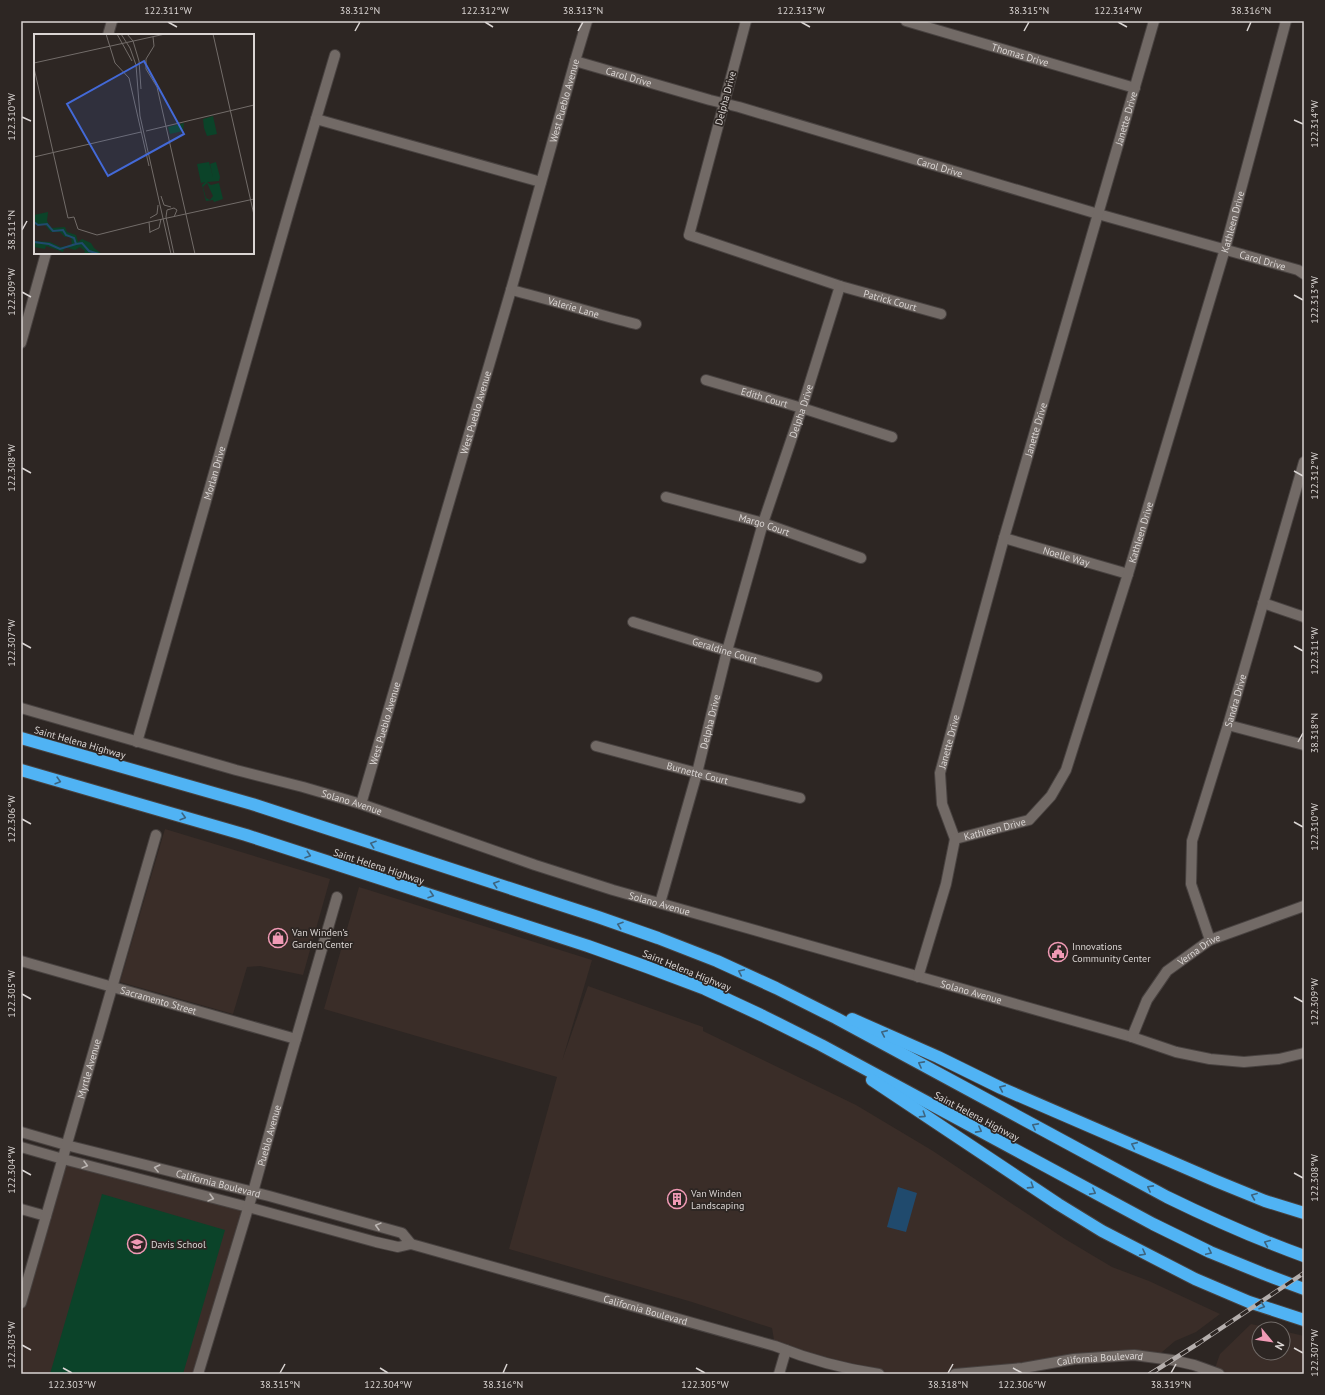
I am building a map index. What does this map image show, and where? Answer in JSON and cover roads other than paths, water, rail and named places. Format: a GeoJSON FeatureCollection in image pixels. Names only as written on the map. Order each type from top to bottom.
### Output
{"type":"FeatureCollection","features":[{"type":"Feature","properties":{"kind":"highway","name":"Saint Helena Highway"},"geometry":{"type":"LineString","coordinates":[[21,738],[252,804],[598,917],[717,961],[836,1018],[1167,1197],[1223,1224],[1274,1246],[1304,1256]]}},
{"type":"Feature","properties":{"kind":"highway","name":"Saint Helena Highway"},"geometry":{"type":"LineString","coordinates":[[21,770],[246,835],[588,946],[705,989],[822,1045],[1152,1224],[1210,1252],[1304,1289]]}},
{"type":"Feature","properties":{"kind":"highway"},"geometry":{"type":"LineString","coordinates":[[776,988],[870,1026],[1001,1088],[1216,1181],[1265,1201],[1304,1214]]}},
{"type":"Feature","properties":{"kind":"highway"},"geometry":{"type":"LineString","coordinates":[[822,1045],[911,1107],[1058,1204],[1102,1231],[1195,1279],[1249,1302],[1304,1320]]}},
{"type":"Feature","properties":{"kind":"street"},"geometry":{"type":"LineString","coordinates":[[108,34],[112,21]]}},
{"type":"Feature","properties":{"kind":"street","name":"West Pueblo Avenue"},"geometry":{"type":"LineString","coordinates":[[361,804],[511,290],[587,21]]}},
{"type":"Feature","properties":{"kind":"street","name":"Delpha Drive"},"geometry":{"type":"LineString","coordinates":[[660,903],[697,773],[727,651],[763,523],[802,408],[840,286],[689,235],[746,21]]}},
{"type":"Feature","properties":{"kind":"street","name":"Thomas Drive"},"geometry":{"type":"LineString","coordinates":[[906,21],[1134,88]]}},
{"type":"Feature","properties":{"kind":"street","name":"Janette Drive"},"geometry":{"type":"LineString","coordinates":[[955,839],[942,804],[940,773],[1004,538],[1154,21]]}},
{"type":"Feature","properties":{"kind":"street","name":"Kathleen Drive"},"geometry":{"type":"LineString","coordinates":[[918,977],[946,884],[955,839],[1029,820],[1051,796],[1066,770],[1128,574],[1225,249],[1286,21]]}},
{"type":"Feature","properties":{"kind":"street","name":"Morlan Drive"},"geometry":{"type":"LineString","coordinates":[[137,742],[290,204],[335,55]]}},
{"type":"Feature","properties":{"kind":"street","name":"Carol Drive"},"geometry":{"type":"LineString","coordinates":[[575,61],[724,103],[1098,214],[1298,270],[1304,274]]}},
{"type":"Feature","properties":{"kind":"street"},"geometry":{"type":"LineString","coordinates":[[316,119],[541,182]]}},
{"type":"Feature","properties":{"kind":"street"},"geometry":{"type":"LineString","coordinates":[[21,343],[46,254]]}},
{"type":"Feature","properties":{"kind":"street","name":"Patrick Court"},"geometry":{"type":"LineString","coordinates":[[840,286],[941,314]]}},
{"type":"Feature","properties":{"kind":"street","name":"Valerie Lane"},"geometry":{"type":"LineString","coordinates":[[511,290],[636,324]]}},
{"type":"Feature","properties":{"kind":"street","name":"Edith Court"},"geometry":{"type":"LineString","coordinates":[[706,380],[802,408],[892,437]]}},
{"type":"Feature","properties":{"kind":"street","name":"Sandra Drive"},"geometry":{"type":"LineString","coordinates":[[1210,940],[1191,884],[1192,842],[1228,725],[1304,462]]}},
{"type":"Feature","properties":{"kind":"street","name":"Margo Court"},"geometry":{"type":"LineString","coordinates":[[666,497],[763,523],[861,558]]}},
{"type":"Feature","properties":{"kind":"street","name":"Noelle Way"},"geometry":{"type":"LineString","coordinates":[[1004,538],[1128,574]]}},
{"type":"Feature","properties":{"kind":"street"},"geometry":{"type":"LineString","coordinates":[[1263,603],[1304,617]]}},
{"type":"Feature","properties":{"kind":"street","name":"Geraldine Court"},"geometry":{"type":"LineString","coordinates":[[633,622],[817,677]]}},
{"type":"Feature","properties":{"kind":"street","name":"Solano Avenue"},"geometry":{"type":"LineString","coordinates":[[21,708],[137,742],[361,804],[558,873],[1132,1037],[1176,1052],[1210,1059],[1244,1062],[1279,1058],[1304,1053]]}},
{"type":"Feature","properties":{"kind":"street"},"geometry":{"type":"LineString","coordinates":[[1228,725],[1304,744]]}},
{"type":"Feature","properties":{"kind":"street","name":"Burnette Court"},"geometry":{"type":"LineString","coordinates":[[596,746],[697,773],[800,798]]}},
{"type":"Feature","properties":{"kind":"street","name":"Myrtle Avenue"},"geometry":{"type":"LineString","coordinates":[[21,1303],[156,835]]}},
{"type":"Feature","properties":{"kind":"street","name":"Pueblo Avenue"},"geometry":{"type":"LineString","coordinates":[[198,1374],[253,1192],[337,897]]}},
{"type":"Feature","properties":{"kind":"street","name":"Verna Drive"},"geometry":{"type":"LineString","coordinates":[[1132,1037],[1147,1000],[1167,971],[1210,940],[1304,906]]}},
{"type":"Feature","properties":{"kind":"street","name":"Sacramento Street"},"geometry":{"type":"LineString","coordinates":[[21,961],[296,1039]]}},
{"type":"Feature","properties":{"kind":"street","name":"California Boulevard"},"geometry":{"type":"LineString","coordinates":[[21,1132],[66,1145],[253,1192],[402,1233],[411,1244]]}},
{"type":"Feature","properties":{"kind":"street","name":"California Boulevard"},"geometry":{"type":"LineString","coordinates":[[21,1146],[63,1159],[398,1247],[411,1244],[849,1368],[880,1374]]}},
{"type":"Feature","properties":{"kind":"street"},"geometry":{"type":"LineString","coordinates":[[21,1209],[46,1216]]}},
{"type":"Feature","properties":{"kind":"street"},"geometry":{"type":"LineString","coordinates":[[779,1374],[786,1350]]}},
{"type":"Feature","properties":{"kind":"street","name":"California Boulevard"},"geometry":{"type":"LineString","coordinates":[[955,1374],[1023,1368],[1074,1359],[1134,1355],[1172,1360],[1194,1365],[1215,1373]]}},
{"type":"Feature","properties":{"kind":"water"},"geometry":{"type":"Polygon","coordinates":[[[898,1187],[917,1193],[906,1232],[887,1227],[898,1187]]]}},
{"type":"Feature","properties":{"kind":"railway"},"geometry":{"type":"LineString","coordinates":[[1150,1374],[1304,1273]]}},
{"type":"Feature","properties":{"kind":"place","name":"Van Winden’s Garden Center"},"geometry":{"type":"Point","coordinates":[278,938]}},
{"type":"Feature","properties":{"kind":"place","name":"Innovations Community Center"},"geometry":{"type":"Point","coordinates":[1058,952]}},
{"type":"Feature","properties":{"kind":"place","name":"Van Winden Landscaping"},"geometry":{"type":"Point","coordinates":[677,1199]}},
{"type":"Feature","properties":{"kind":"place","name":"Davis School"},"geometry":{"type":"Point","coordinates":[137,1244]}}]}
